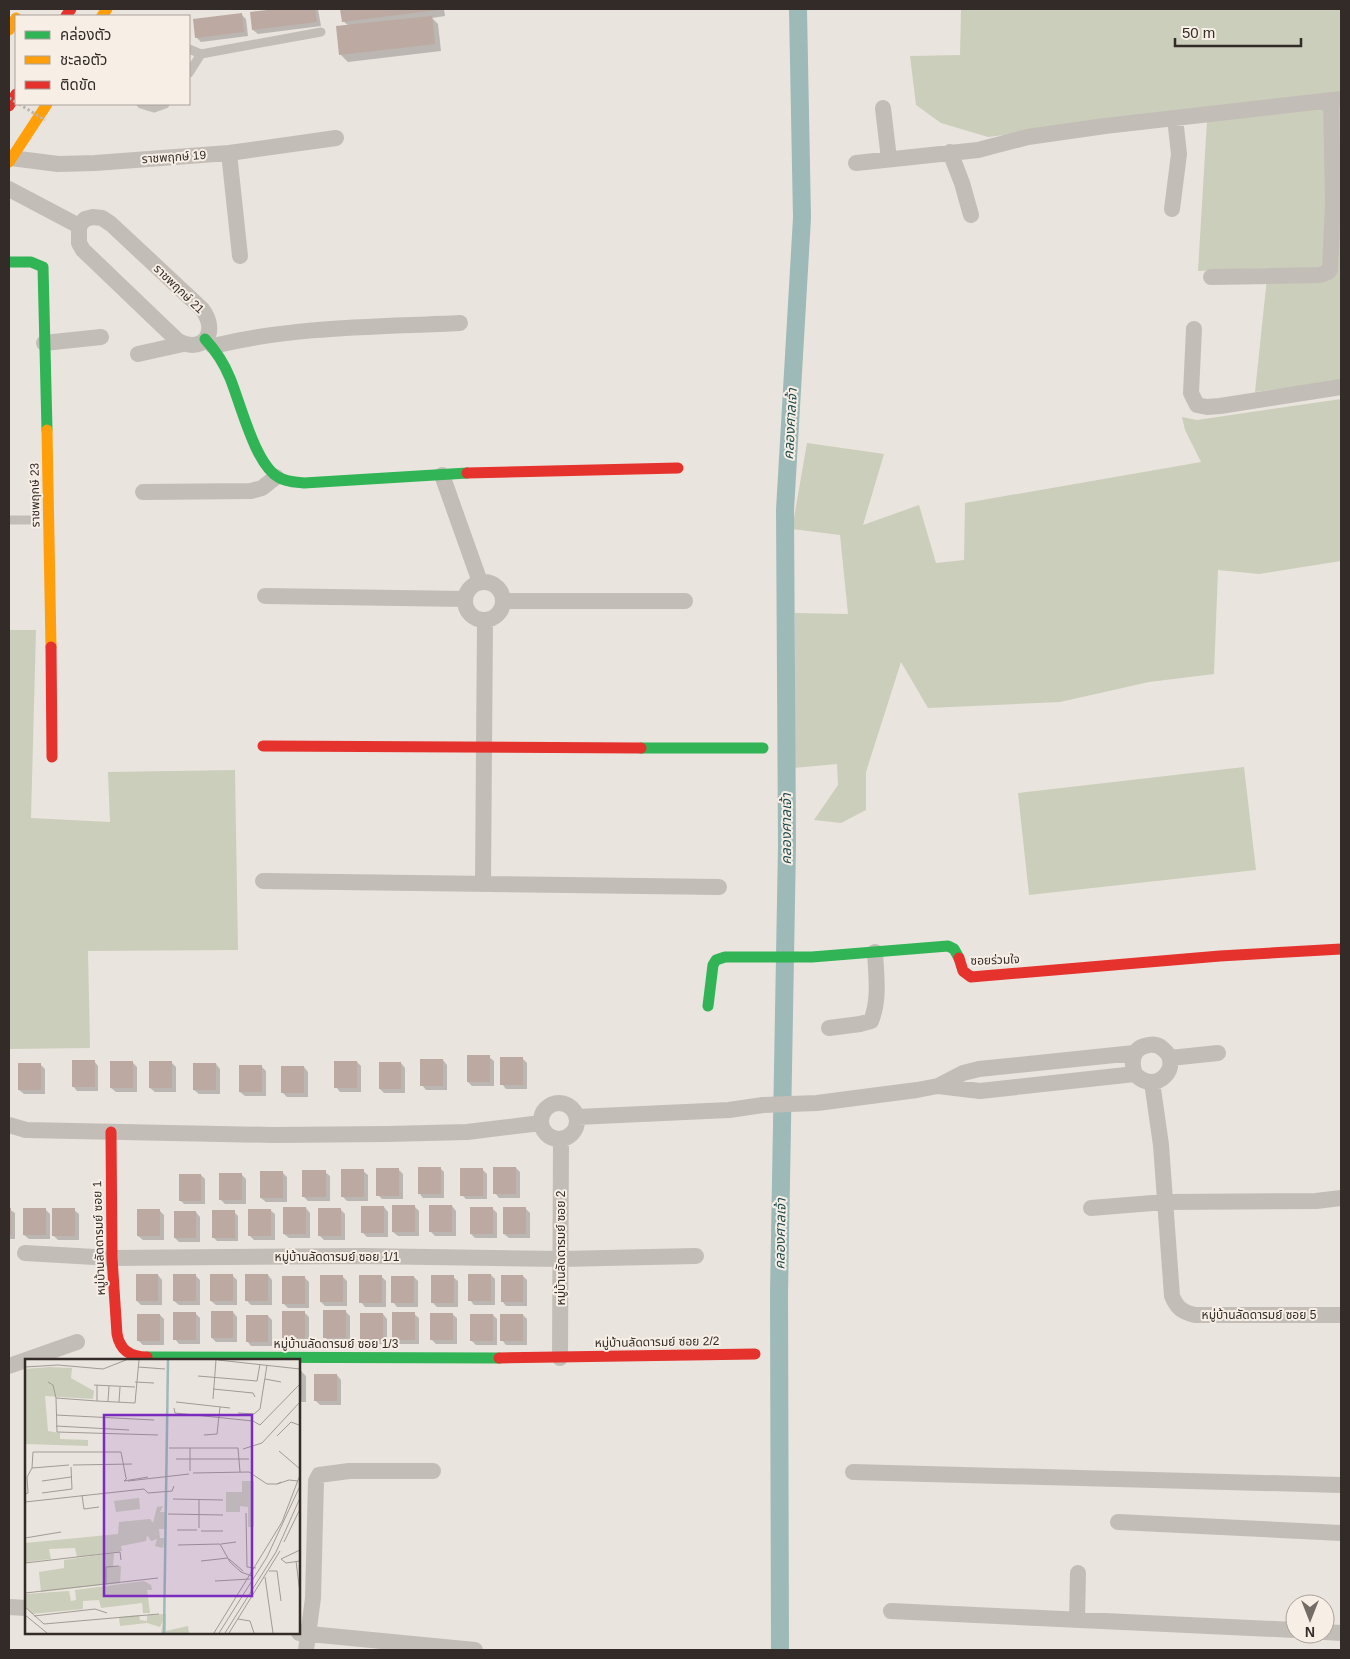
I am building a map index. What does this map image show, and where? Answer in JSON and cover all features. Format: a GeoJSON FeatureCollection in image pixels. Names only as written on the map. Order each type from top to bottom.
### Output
{"type":"FeatureCollection","features":[{"type":"Feature","properties":{"kind":"street"},"geometry":{"type":"LineString","coordinates":[[856,163],[991,148],[1038,136],[1105,126],[1336,100],[1330,270],[1320,275],[1211,277]]}},
{"type":"Feature","properties":{"kind":"street"},"geometry":{"type":"LineString","coordinates":[[10,160],[46,105]]}},
{"type":"Feature","properties":{"kind":"street"},"geometry":{"type":"LineString","coordinates":[[883,108],[889,159]]}},
{"type":"Feature","properties":{"kind":"street"},"geometry":{"type":"LineString","coordinates":[[1172,208],[1179,154],[1176,118]]}},
{"type":"Feature","properties":{"kind":"street","name":"ราชพฤกษ์ 19"},"geometry":{"type":"LineString","coordinates":[[10,160],[58,164],[229,153],[336,138]]}},
{"type":"Feature","properties":{"kind":"street"},"geometry":{"type":"LineString","coordinates":[[950,152],[971,216]]}},
{"type":"Feature","properties":{"kind":"street"},"geometry":{"type":"LineString","coordinates":[[229,153],[240,256]]}},
{"type":"Feature","properties":{"kind":"street"},"geometry":{"type":"LineString","coordinates":[[9,189],[79,226],[79,243],[83,250],[172,336],[183,344]]}},
{"type":"Feature","properties":{"kind":"street","name":"ราชพฤกษ์ 21"},"geometry":{"type":"LineString","coordinates":[[79,226],[85,219],[93,217],[102,218],[111,224],[202,309],[210,322],[209,342]]}},
{"type":"Feature","properties":{"kind":"street","name":"ราชพฤกษ์ 23"},"geometry":{"type":"LineString","coordinates":[[9,262],[31,262],[43,268],[50,551],[52,757]]}},
{"type":"Feature","properties":{"kind":"street"},"geometry":{"type":"LineString","coordinates":[[138,354],[183,344],[194,345],[317,329],[460,323]]}},
{"type":"Feature","properties":{"kind":"street"},"geometry":{"type":"LineString","coordinates":[[1194,329],[1191,394],[1197,405],[1220,406],[1341,387]]}},
{"type":"Feature","properties":{"kind":"street"},"geometry":{"type":"LineString","coordinates":[[44,342],[100,337]]}},
{"type":"Feature","properties":{"kind":"street"},"geometry":{"type":"LineString","coordinates":[[209,342],[225,367],[255,447],[276,477],[285,480],[304,483],[482,472],[678,468]]}},
{"type":"Feature","properties":{"kind":"street"},"geometry":{"type":"LineString","coordinates":[[442,475],[480,582]]}},
{"type":"Feature","properties":{"kind":"street"},"geometry":{"type":"LineString","coordinates":[[143,492],[251,490],[262,488],[276,477]]}},
{"type":"Feature","properties":{"kind":"street"},"geometry":{"type":"LineString","coordinates":[[480,582],[487,582],[498,589],[503,601],[502,608],[492,618],[485,620],[474,618],[467,610],[465,599],[470,588],[480,582]]}},
{"type":"Feature","properties":{"kind":"street"},"geometry":{"type":"LineString","coordinates":[[266,596],[465,599]]}},
{"type":"Feature","properties":{"kind":"street"},"geometry":{"type":"LineString","coordinates":[[503,601],[685,601]]}},
{"type":"Feature","properties":{"kind":"street"},"geometry":{"type":"LineString","coordinates":[[483,883],[485,620]]}},
{"type":"Feature","properties":{"kind":"street"},"geometry":{"type":"LineString","coordinates":[[262,746],[764,748]]}},
{"type":"Feature","properties":{"kind":"street"},"geometry":{"type":"LineString","coordinates":[[263,881],[719,886]]}},
{"type":"Feature","properties":{"kind":"street","name":"ซอยร่วมใจ"},"geometry":{"type":"LineString","coordinates":[[708,1006],[713,965],[716,960],[725,958],[812,957],[948,946],[958,952],[965,975],[971,977],[1220,956],[1341,949]]}},
{"type":"Feature","properties":{"kind":"street"},"geometry":{"type":"LineString","coordinates":[[829,1028],[870,1021],[875,1011],[877,998],[875,952]]}},
{"type":"Feature","properties":{"kind":"street"},"geometry":{"type":"LineString","coordinates":[[577,1117],[729,1110],[763,1105],[817,1103],[938,1086],[963,1073],[979,1069],[1134,1053],[1145,1045],[1153,1044],[1160,1046],[1170,1058],[1169,1072],[1165,1077],[1152,1082],[1143,1080],[1135,1074],[1132,1061],[1134,1053]]}},
{"type":"Feature","properties":{"kind":"street"},"geometry":{"type":"LineString","coordinates":[[1170,1058],[1218,1053]]}},
{"type":"Feature","properties":{"kind":"street"},"geometry":{"type":"LineString","coordinates":[[938,1086],[980,1091],[1135,1074]]}},
{"type":"Feature","properties":{"kind":"street"},"geometry":{"type":"LineString","coordinates":[[1152,1082],[1165,1202]]}},
{"type":"Feature","properties":{"kind":"street"},"geometry":{"type":"LineString","coordinates":[[552,1104],[568,1105],[574,1110],[577,1117],[577,1125],[574,1132],[562,1139],[552,1138],[547,1135],[541,1123],[542,1115],[546,1108],[552,1104]]}},
{"type":"Feature","properties":{"kind":"street"},"geometry":{"type":"LineString","coordinates":[[9,1126],[26,1130],[273,1136],[467,1132],[541,1123]]}},
{"type":"Feature","properties":{"kind":"street","name":"หมู่บ้านลัดดารมย์ ซอย 1"},"geometry":{"type":"LineString","coordinates":[[111,1132],[112,1258],[118,1343]]}},
{"type":"Feature","properties":{"kind":"street","name":"หมู่บ้านลัดดารมย์ ซอย 2"},"geometry":{"type":"LineString","coordinates":[[560,1358],[562,1139]]}},
{"type":"Feature","properties":{"kind":"street"},"geometry":{"type":"LineString","coordinates":[[1091,1208],[1165,1202],[1306,1201],[1341,1198]]}},
{"type":"Feature","properties":{"kind":"street","name":"หมู่บ้านลัดดารมย์ ซอย 5"},"geometry":{"type":"LineString","coordinates":[[1165,1202],[1172,1296],[1178,1308],[1185,1313],[1341,1314]]}},
{"type":"Feature","properties":{"kind":"street","name":"หมู่บ้านลัดดารมย์ ซอย 1/1"},"geometry":{"type":"LineString","coordinates":[[25,1253],[112,1258],[363,1256],[562,1259],[696,1256]]}},
{"type":"Feature","properties":{"kind":"street"},"geometry":{"type":"LineString","coordinates":[[29,1359],[77,1342]]}},
{"type":"Feature","properties":{"kind":"street","name":"หมู่บ้านลัดดารมย์ ซอย 1/3"},"geometry":{"type":"LineString","coordinates":[[118,1343],[122,1350],[128,1354],[140,1357],[560,1358]]}},
{"type":"Feature","properties":{"kind":"street","name":"หมู่บ้านลัดดารมย์ ซอย 2/2"},"geometry":{"type":"LineString","coordinates":[[560,1358],[755,1354]]}},
{"type":"Feature","properties":{"kind":"street"},"geometry":{"type":"LineString","coordinates":[[9,1366],[25,1360]]}},
{"type":"Feature","properties":{"kind":"street"},"geometry":{"type":"LineString","coordinates":[[306,1650],[304,1633],[313,1598],[316,1481],[318,1475],[350,1470],[433,1471]]}},
{"type":"Feature","properties":{"kind":"street"},"geometry":{"type":"LineString","coordinates":[[853,1472],[1341,1484]]}},
{"type":"Feature","properties":{"kind":"street"},"geometry":{"type":"LineString","coordinates":[[1118,1522],[1341,1533]]}},
{"type":"Feature","properties":{"kind":"street"},"geometry":{"type":"LineString","coordinates":[[1076,1618],[1078,1573]]}},
{"type":"Feature","properties":{"kind":"street"},"geometry":{"type":"LineString","coordinates":[[9,1607],[25,1608]]}},
{"type":"Feature","properties":{"kind":"street"},"geometry":{"type":"LineString","coordinates":[[891,1611],[1076,1618],[1285,1629]]}},
{"type":"Feature","properties":{"kind":"street"},"geometry":{"type":"LineString","coordinates":[[304,1633],[475,1650]]}},
{"type":"Feature","properties":{"kind":"lane"},"geometry":{"type":"LineString","coordinates":[[190,49],[201,54],[321,32]]}},
{"type":"Feature","properties":{"kind":"lane"},"geometry":{"type":"LineString","coordinates":[[190,71],[201,54]]}},
{"type":"Feature","properties":{"kind":"lane"},"geometry":{"type":"LineString","coordinates":[[144,105],[154,108],[162,105]]}},
{"type":"Feature","properties":{"kind":"lane"},"geometry":{"type":"LineString","coordinates":[[9,520],[33,520]]}},
{"type":"Feature","properties":{"kind":"path"},"geometry":{"type":"LineString","coordinates":[[21,105],[45,120]]}},
{"type":"Feature","properties":{"kind":"green space"},"geometry":{"type":"Polygon","coordinates":[[[961,9],[1341,9],[1341,93],[988,137],[941,123],[916,105],[910,56],[960,55],[961,9]]]}},
{"type":"Feature","properties":{"kind":"green space"},"geometry":{"type":"Polygon","coordinates":[[[1341,106],[1341,381],[1255,392],[1268,268],[1198,271],[1207,120],[1341,106]]]}},
{"type":"Feature","properties":{"kind":"green space"},"geometry":{"type":"Polygon","coordinates":[[[1341,399],[1341,561],[1259,574],[1218,570],[1214,674],[1149,682],[1060,702],[928,708],[901,662],[866,772],[866,810],[841,823],[814,820],[838,785],[837,764],[794,768],[795,613],[848,614],[840,535],[792,529],[807,443],[884,454],[863,525],[919,505],[936,563],[964,560],[965,503],[1201,462],[1185,430],[1182,417],[1197,420],[1341,399]]]}},
{"type":"Feature","properties":{"kind":"green space"},"geometry":{"type":"Polygon","coordinates":[[[9,630],[36,630],[31,818],[110,822],[108,772],[235,770],[238,950],[88,951],[90,1048],[9,1049],[9,630]]]}},
{"type":"Feature","properties":{"kind":"green space"},"geometry":{"type":"Polygon","coordinates":[[[1244,767],[1256,870],[1029,895],[1018,793],[1244,767]]]}},
{"type":"Feature","properties":{"kind":"building"},"geometry":{"type":"Polygon","coordinates":[[[276,9],[315,9],[317,22],[252,30],[250,12],[276,9]]]}},
{"type":"Feature","properties":{"kind":"building"},"geometry":{"type":"Polygon","coordinates":[[[340,9],[436,9],[437,10],[342,22],[340,9]]]}},
{"type":"Feature","properties":{"kind":"building"},"geometry":{"type":"Polygon","coordinates":[[[242,13],[244,32],[195,38],[193,19],[242,13]]]}},
{"type":"Feature","properties":{"kind":"building"},"geometry":{"type":"Polygon","coordinates":[[[432,16],[435,44],[339,55],[336,26],[432,16]]]}},
{"type":"Feature","properties":{"kind":"building"},"geometry":{"type":"Polygon","coordinates":[[[467,1055],[490,1055],[490,1082],[467,1082],[467,1055]]]}},
{"type":"Feature","properties":{"kind":"building"},"geometry":{"type":"Polygon","coordinates":[[[500,1057],[523,1057],[523,1085],[500,1085],[500,1057]]]}},
{"type":"Feature","properties":{"kind":"building"},"geometry":{"type":"Polygon","coordinates":[[[420,1059],[443,1059],[443,1086],[420,1086],[420,1059]]]}},
{"type":"Feature","properties":{"kind":"building"},"geometry":{"type":"Polygon","coordinates":[[[72,1060],[95,1060],[95,1087],[72,1087],[72,1060]]]}},
{"type":"Feature","properties":{"kind":"building"},"geometry":{"type":"Polygon","coordinates":[[[110,1061],[133,1061],[133,1088],[110,1088],[110,1061]]]}},
{"type":"Feature","properties":{"kind":"building"},"geometry":{"type":"Polygon","coordinates":[[[149,1061],[172,1061],[172,1088],[149,1088],[149,1061]]]}},
{"type":"Feature","properties":{"kind":"building"},"geometry":{"type":"Polygon","coordinates":[[[334,1061],[357,1061],[357,1088],[334,1088],[334,1061]]]}},
{"type":"Feature","properties":{"kind":"building"},"geometry":{"type":"Polygon","coordinates":[[[379,1062],[401,1062],[401,1089],[379,1089],[379,1062]]]}},
{"type":"Feature","properties":{"kind":"building"},"geometry":{"type":"Polygon","coordinates":[[[18,1063],[41,1063],[41,1090],[18,1090],[18,1063]]]}},
{"type":"Feature","properties":{"kind":"building"},"geometry":{"type":"Polygon","coordinates":[[[193,1063],[216,1063],[216,1090],[193,1090],[193,1063]]]}},
{"type":"Feature","properties":{"kind":"building"},"geometry":{"type":"Polygon","coordinates":[[[239,1065],[262,1065],[262,1092],[239,1092],[239,1065]]]}},
{"type":"Feature","properties":{"kind":"building"},"geometry":{"type":"Polygon","coordinates":[[[281,1066],[304,1066],[304,1093],[281,1093],[281,1066]]]}},
{"type":"Feature","properties":{"kind":"building"},"geometry":{"type":"Polygon","coordinates":[[[418,1167],[441,1167],[441,1194],[418,1194],[418,1167]]]}},
{"type":"Feature","properties":{"kind":"building"},"geometry":{"type":"Polygon","coordinates":[[[493,1167],[516,1167],[516,1194],[493,1194],[493,1167]]]}},
{"type":"Feature","properties":{"kind":"building"},"geometry":{"type":"Polygon","coordinates":[[[376,1168],[399,1168],[399,1196],[376,1196],[376,1168]]]}},
{"type":"Feature","properties":{"kind":"building"},"geometry":{"type":"Polygon","coordinates":[[[460,1168],[483,1168],[483,1196],[460,1196],[460,1168]]]}},
{"type":"Feature","properties":{"kind":"building"},"geometry":{"type":"Polygon","coordinates":[[[341,1169],[364,1169],[364,1197],[341,1197],[341,1169]]]}},
{"type":"Feature","properties":{"kind":"building"},"geometry":{"type":"Polygon","coordinates":[[[302,1170],[326,1170],[326,1197],[302,1197],[302,1170]]]}},
{"type":"Feature","properties":{"kind":"building"},"geometry":{"type":"Polygon","coordinates":[[[260,1171],[283,1171],[283,1198],[260,1198],[260,1171]]]}},
{"type":"Feature","properties":{"kind":"building"},"geometry":{"type":"Polygon","coordinates":[[[219,1173],[242,1173],[242,1200],[219,1200],[219,1173]]]}},
{"type":"Feature","properties":{"kind":"building"},"geometry":{"type":"Polygon","coordinates":[[[179,1174],[201,1174],[201,1201],[179,1201],[179,1174]]]}},
{"type":"Feature","properties":{"kind":"building"},"geometry":{"type":"Polygon","coordinates":[[[392,1205],[415,1205],[415,1232],[392,1232],[392,1205]]]}},
{"type":"Feature","properties":{"kind":"building"},"geometry":{"type":"Polygon","coordinates":[[[429,1205],[452,1205],[452,1232],[429,1232],[429,1205]]]}},
{"type":"Feature","properties":{"kind":"building"},"geometry":{"type":"Polygon","coordinates":[[[361,1206],[384,1206],[384,1233],[361,1233],[361,1206]]]}},
{"type":"Feature","properties":{"kind":"building"},"geometry":{"type":"Polygon","coordinates":[[[283,1207],[306,1207],[306,1234],[283,1234],[283,1207]]]}},
{"type":"Feature","properties":{"kind":"building"},"geometry":{"type":"Polygon","coordinates":[[[470,1207],[493,1207],[493,1234],[470,1234],[470,1207]]]}},
{"type":"Feature","properties":{"kind":"building"},"geometry":{"type":"Polygon","coordinates":[[[503,1207],[526,1207],[526,1234],[503,1234],[503,1207]]]}},
{"type":"Feature","properties":{"kind":"building"},"geometry":{"type":"Polygon","coordinates":[[[9,1208],[11,1208],[11,1235],[9,1235],[9,1208]]]}},
{"type":"Feature","properties":{"kind":"building"},"geometry":{"type":"Polygon","coordinates":[[[23,1208],[46,1208],[46,1235],[23,1235],[23,1208]]]}},
{"type":"Feature","properties":{"kind":"building"},"geometry":{"type":"Polygon","coordinates":[[[52,1208],[75,1208],[75,1236],[52,1236],[52,1208]]]}},
{"type":"Feature","properties":{"kind":"building"},"geometry":{"type":"Polygon","coordinates":[[[318,1208],[341,1208],[341,1236],[318,1236],[318,1208]]]}},
{"type":"Feature","properties":{"kind":"building"},"geometry":{"type":"Polygon","coordinates":[[[137,1209],[160,1209],[160,1236],[137,1236],[137,1209]]]}},
{"type":"Feature","properties":{"kind":"building"},"geometry":{"type":"Polygon","coordinates":[[[248,1209],[271,1209],[271,1236],[248,1236],[248,1209]]]}},
{"type":"Feature","properties":{"kind":"building"},"geometry":{"type":"Polygon","coordinates":[[[212,1210],[235,1210],[235,1238],[212,1238],[212,1210]]]}},
{"type":"Feature","properties":{"kind":"building"},"geometry":{"type":"Polygon","coordinates":[[[174,1211],[196,1211],[196,1238],[174,1238],[174,1211]]]}},
{"type":"Feature","properties":{"kind":"building"},"geometry":{"type":"Polygon","coordinates":[[[136,1274],[158,1274],[158,1301],[136,1301],[136,1274]]]}},
{"type":"Feature","properties":{"kind":"building"},"geometry":{"type":"Polygon","coordinates":[[[173,1274],[196,1274],[196,1301],[173,1301],[173,1274]]]}},
{"type":"Feature","properties":{"kind":"building"},"geometry":{"type":"Polygon","coordinates":[[[210,1274],[233,1274],[233,1301],[210,1301],[210,1274]]]}},
{"type":"Feature","properties":{"kind":"building"},"geometry":{"type":"Polygon","coordinates":[[[245,1274],[268,1274],[268,1301],[245,1301],[245,1274]]]}},
{"type":"Feature","properties":{"kind":"building"},"geometry":{"type":"Polygon","coordinates":[[[468,1274],[491,1274],[491,1301],[468,1301],[468,1274]]]}},
{"type":"Feature","properties":{"kind":"building"},"geometry":{"type":"Polygon","coordinates":[[[320,1275],[343,1275],[343,1302],[320,1302],[320,1275]]]}},
{"type":"Feature","properties":{"kind":"building"},"geometry":{"type":"Polygon","coordinates":[[[359,1275],[382,1275],[382,1303],[359,1303],[359,1275]]]}},
{"type":"Feature","properties":{"kind":"building"},"geometry":{"type":"Polygon","coordinates":[[[431,1275],[454,1275],[454,1303],[431,1303],[431,1275]]]}},
{"type":"Feature","properties":{"kind":"building"},"geometry":{"type":"Polygon","coordinates":[[[501,1275],[523,1275],[523,1302],[501,1302],[501,1275]]]}},
{"type":"Feature","properties":{"kind":"building"},"geometry":{"type":"Polygon","coordinates":[[[282,1276],[305,1276],[305,1304],[282,1304],[282,1276]]]}},
{"type":"Feature","properties":{"kind":"building"},"geometry":{"type":"Polygon","coordinates":[[[391,1276],[414,1276],[414,1303],[391,1303],[391,1276]]]}},
{"type":"Feature","properties":{"kind":"building"},"geometry":{"type":"Polygon","coordinates":[[[323,1310],[346,1310],[346,1338],[323,1338],[323,1310]]]}},
{"type":"Feature","properties":{"kind":"building"},"geometry":{"type":"Polygon","coordinates":[[[211,1311],[233,1311],[233,1338],[211,1338],[211,1311]]]}},
{"type":"Feature","properties":{"kind":"building"},"geometry":{"type":"Polygon","coordinates":[[[282,1311],[305,1311],[305,1338],[282,1338],[282,1311]]]}},
{"type":"Feature","properties":{"kind":"building"},"geometry":{"type":"Polygon","coordinates":[[[173,1312],[196,1312],[196,1340],[173,1340],[173,1312]]]}},
{"type":"Feature","properties":{"kind":"building"},"geometry":{"type":"Polygon","coordinates":[[[392,1312],[415,1312],[415,1340],[392,1340],[392,1312]]]}},
{"type":"Feature","properties":{"kind":"building"},"geometry":{"type":"Polygon","coordinates":[[[360,1313],[383,1313],[383,1340],[360,1340],[360,1313]]]}},
{"type":"Feature","properties":{"kind":"building"},"geometry":{"type":"Polygon","coordinates":[[[430,1313],[453,1313],[453,1340],[430,1340],[430,1313]]]}},
{"type":"Feature","properties":{"kind":"building"},"geometry":{"type":"Polygon","coordinates":[[[137,1314],[160,1314],[160,1341],[137,1341],[137,1314]]]}},
{"type":"Feature","properties":{"kind":"building"},"geometry":{"type":"Polygon","coordinates":[[[470,1314],[493,1314],[493,1341],[470,1341],[470,1314]]]}},
{"type":"Feature","properties":{"kind":"building"},"geometry":{"type":"Polygon","coordinates":[[[500,1314],[523,1314],[523,1341],[500,1341],[500,1314]]]}},
{"type":"Feature","properties":{"kind":"building"},"geometry":{"type":"Polygon","coordinates":[[[246,1315],[268,1315],[268,1342],[246,1342],[246,1315]]]}},
{"type":"Feature","properties":{"kind":"building"},"geometry":{"type":"Polygon","coordinates":[[[300,1371],[302,1371],[302,1398],[300,1398],[300,1371]]]}},
{"type":"Feature","properties":{"kind":"building"},"geometry":{"type":"Polygon","coordinates":[[[314,1374],[337,1374],[337,1401],[314,1401],[314,1374]]]}},
{"type":"Feature","properties":{"kind":"waterway","name":"คลองศาลเจ้า"},"geometry":{"type":"LineString","coordinates":[[780,1650],[779,1293],[787,845],[785,510],[802,218],[798,9]]}},
{"type":"Feature","properties":{"kind":"traffic: fast"},"geometry":{"type":"LineString","coordinates":[[9,262],[31,262],[43,267],[47,430]]}},
{"type":"Feature","properties":{"kind":"traffic: fast"},"geometry":{"type":"LineString","coordinates":[[205,339],[213,348],[228,373],[249,432],[262,459],[270,470],[281,479],[304,483],[467,473]]}},
{"type":"Feature","properties":{"kind":"traffic: fast"},"geometry":{"type":"LineString","coordinates":[[641,748],[763,748]]}},
{"type":"Feature","properties":{"kind":"traffic: fast"},"geometry":{"type":"LineString","coordinates":[[708,1006],[713,965],[716,960],[725,957],[812,957],[948,946],[954,949],[959,958]]}},
{"type":"Feature","properties":{"kind":"traffic: fast"},"geometry":{"type":"LineString","coordinates":[[147,1357],[499,1358]]}},
{"type":"Feature","properties":{"kind":"traffic: slow"},"geometry":{"type":"LineString","coordinates":[[103,15],[107,9]]}},
{"type":"Feature","properties":{"kind":"traffic: slow"},"geometry":{"type":"LineString","coordinates":[[9,30],[15,20]]}},
{"type":"Feature","properties":{"kind":"traffic: slow"},"geometry":{"type":"LineString","coordinates":[[9,162],[46,105]]}},
{"type":"Feature","properties":{"kind":"traffic: slow"},"geometry":{"type":"LineString","coordinates":[[47,430],[51,647]]}},
{"type":"Feature","properties":{"kind":"traffic: jam"},"geometry":{"type":"LineString","coordinates":[[67,15],[71,9]]}},
{"type":"Feature","properties":{"kind":"traffic: jam"},"geometry":{"type":"LineString","coordinates":[[9,106],[15,96]]}},
{"type":"Feature","properties":{"kind":"traffic: jam"},"geometry":{"type":"LineString","coordinates":[[467,473],[678,468]]}},
{"type":"Feature","properties":{"kind":"traffic: jam"},"geometry":{"type":"LineString","coordinates":[[51,647],[52,757]]}},
{"type":"Feature","properties":{"kind":"traffic: jam"},"geometry":{"type":"LineString","coordinates":[[263,746],[641,748]]}},
{"type":"Feature","properties":{"kind":"traffic: jam"},"geometry":{"type":"LineString","coordinates":[[959,958],[963,971],[971,977],[1220,956],[1341,949]]}},
{"type":"Feature","properties":{"kind":"traffic: jam"},"geometry":{"type":"LineString","coordinates":[[111,1132],[112,1258],[117,1334],[118,1340],[127,1352],[136,1356],[147,1357]]}},
{"type":"Feature","properties":{"kind":"traffic: jam"},"geometry":{"type":"LineString","coordinates":[[499,1358],[755,1354]]}}]}
